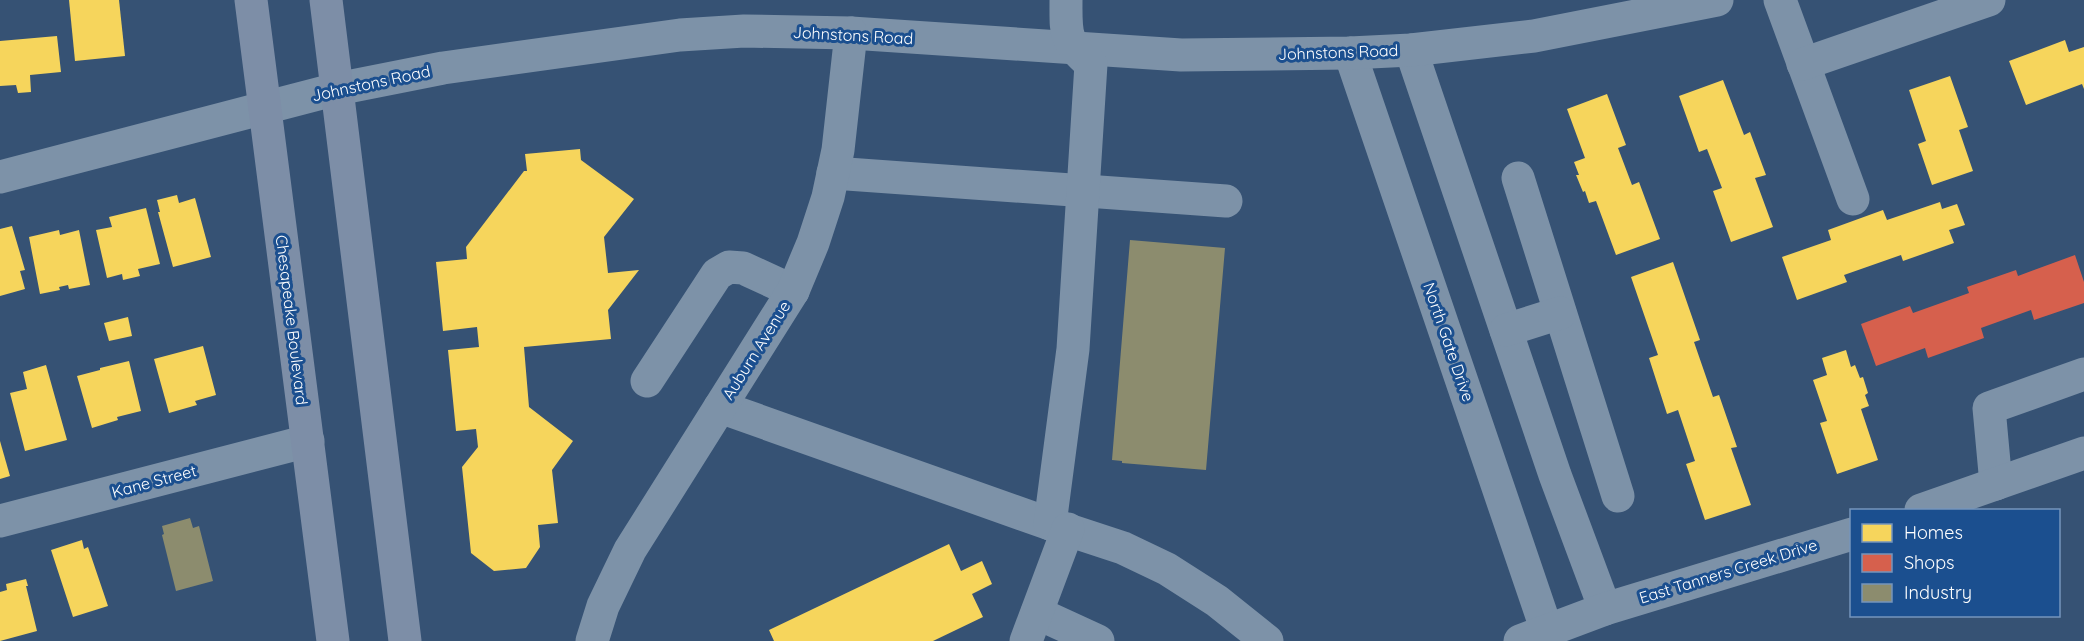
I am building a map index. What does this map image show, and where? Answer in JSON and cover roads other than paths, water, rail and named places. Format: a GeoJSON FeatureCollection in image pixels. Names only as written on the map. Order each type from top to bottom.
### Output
{"type":"FeatureCollection","features":[{"type":"Feature","properties":{"kind":"main road","name":"Chesapeake Boulevard"},"geometry":{"type":"LineString","coordinates":[[251,0],[333,641]]}},
{"type":"Feature","properties":{"kind":"main road"},"geometry":{"type":"LineString","coordinates":[[326,0],[405,641]]}},
{"type":"Feature","properties":{"kind":"street"},"geometry":{"type":"LineString","coordinates":[[1066,0],[1066,27],[1069,41],[1091,64],[1059,526],[1031,627],[1098,641]]}},
{"type":"Feature","properties":{"kind":"street"},"geometry":{"type":"LineString","coordinates":[[1779,0],[1853,200]]}},
{"type":"Feature","properties":{"kind":"street"},"geometry":{"type":"LineString","coordinates":[[1803,64],[1989,0]]}},
{"type":"Feature","properties":{"kind":"street","name":"Johnstons Road"},"geometry":{"type":"LineString","coordinates":[[0,177],[337,89],[443,68],[680,35],[744,31],[851,33],[1181,55],[1350,53],[1411,50],[1534,36],[1697,2]]}},
{"type":"Feature","properties":{"kind":"street","name":"Auburn Avenue"},"geometry":{"type":"LineString","coordinates":[[592,641],[603,606],[630,550],[792,291],[813,243],[828,197],[838,150],[851,33]]}},
{"type":"Feature","properties":{"kind":"street"},"geometry":{"type":"LineString","coordinates":[[1411,50],[1555,475],[1605,609]]}},
{"type":"Feature","properties":{"kind":"street","name":"North Gate Drive"},"geometry":{"type":"LineString","coordinates":[[1350,53],[1534,636]]}},
{"type":"Feature","properties":{"kind":"street"},"geometry":{"type":"LineString","coordinates":[[833,172],[1226,201]]}},
{"type":"Feature","properties":{"kind":"street"},"geometry":{"type":"LineString","coordinates":[[1518,178],[1618,496]]}},
{"type":"Feature","properties":{"kind":"street"},"geometry":{"type":"LineString","coordinates":[[647,381],[717,274],[729,267],[743,268],[792,291]]}},
{"type":"Feature","properties":{"kind":"street"},"geometry":{"type":"LineString","coordinates":[[1506,330],[1560,313]]}},
{"type":"Feature","properties":{"kind":"street"},"geometry":{"type":"LineString","coordinates":[[1996,484],[1989,408],[2084,375]]}},
{"type":"Feature","properties":{"kind":"street"},"geometry":{"type":"LineString","coordinates":[[720,407],[1123,548],[1167,569],[1218,601],[1267,641]]}},
{"type":"Feature","properties":{"kind":"street","name":"Kane Street"},"geometry":{"type":"LineString","coordinates":[[0,521],[308,441]]}},
{"type":"Feature","properties":{"kind":"street"},"geometry":{"type":"LineString","coordinates":[[1923,509],[2084,453]]}},
{"type":"Feature","properties":{"kind":"street","name":"East Tanners Creek Drive"},"geometry":{"type":"LineString","coordinates":[[1534,636],[1605,609],[1850,534]]}}]}
